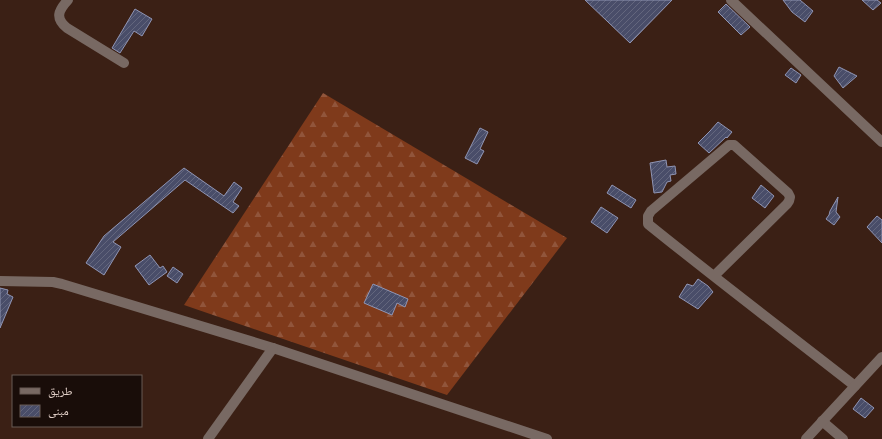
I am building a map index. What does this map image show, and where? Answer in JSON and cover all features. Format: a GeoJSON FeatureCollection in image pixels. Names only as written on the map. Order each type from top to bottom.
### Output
{"type":"FeatureCollection","features":[{"type":"Feature","properties":{"kind":"street"},"geometry":{"type":"LineString","coordinates":[[68,0],[58,15],[62,24],[124,62]]}},
{"type":"Feature","properties":{"kind":"street"},"geometry":{"type":"LineString","coordinates":[[731,0],[882,142]]}},
{"type":"Feature","properties":{"kind":"street"},"geometry":{"type":"LineString","coordinates":[[714,276],[789,201],[790,197],[788,193],[734,144],[730,145],[652,211],[648,216],[648,224],[714,276],[855,386]]}},
{"type":"Feature","properties":{"kind":"street"},"geometry":{"type":"LineString","coordinates":[[0,281],[41,281],[57,283],[273,348],[547,439]]}},
{"type":"Feature","properties":{"kind":"street"},"geometry":{"type":"LineString","coordinates":[[208,439],[273,348]]}},
{"type":"Feature","properties":{"kind":"street"},"geometry":{"type":"LineString","coordinates":[[806,439],[882,357]]}},
{"type":"Feature","properties":{"kind":"street"},"geometry":{"type":"LineString","coordinates":[[822,421],[843,439]]}},
{"type":"Feature","properties":{"kind":"green space"},"geometry":{"type":"Polygon","coordinates":[[[323,93],[567,238],[447,395],[184,305],[323,93]]]}},
{"type":"Feature","properties":{"kind":"building"},"geometry":{"type":"Polygon","coordinates":[[[585,0],[672,0],[630,43],[585,0]]]}},
{"type":"Feature","properties":{"kind":"building"},"geometry":{"type":"Polygon","coordinates":[[[783,0],[800,0],[813,11],[805,22],[792,12],[783,0]]]}},
{"type":"Feature","properties":{"kind":"building"},"geometry":{"type":"Polygon","coordinates":[[[862,0],[877,0],[881,3],[873,10],[862,0]]]}},
{"type":"Feature","properties":{"kind":"building"},"geometry":{"type":"Polygon","coordinates":[[[726,4],[750,27],[741,35],[718,12],[726,4]]]}},
{"type":"Feature","properties":{"kind":"building"},"geometry":{"type":"Polygon","coordinates":[[[135,9],[152,19],[142,36],[134,31],[120,53],[112,48],[135,9]]]}},
{"type":"Feature","properties":{"kind":"building"},"geometry":{"type":"Polygon","coordinates":[[[839,67],[857,76],[843,88],[834,76],[839,67]]]}},
{"type":"Feature","properties":{"kind":"building"},"geometry":{"type":"Polygon","coordinates":[[[791,68],[801,75],[796,83],[785,75],[791,68]]]}},
{"type":"Feature","properties":{"kind":"building"},"geometry":{"type":"Polygon","coordinates":[[[718,122],[732,132],[709,153],[698,143],[718,122]]]}},
{"type":"Feature","properties":{"kind":"building"},"geometry":{"type":"Polygon","coordinates":[[[480,128],[488,132],[480,149],[484,151],[477,164],[465,158],[480,128]]]}},
{"type":"Feature","properties":{"kind":"building"},"geometry":{"type":"Polygon","coordinates":[[[666,160],[667,167],[675,166],[676,174],[670,175],[671,181],[667,182],[662,192],[654,193],[650,163],[666,160]]]}},
{"type":"Feature","properties":{"kind":"building"},"geometry":{"type":"Polygon","coordinates":[[[184,168],[224,196],[234,182],[242,188],[233,202],[239,206],[233,213],[185,180],[113,242],[121,247],[104,275],[86,263],[104,236],[184,168]]]}},
{"type":"Feature","properties":{"kind":"building"},"geometry":{"type":"Polygon","coordinates":[[[612,185],[636,200],[631,208],[607,193],[612,185]]]}},
{"type":"Feature","properties":{"kind":"building"},"geometry":{"type":"Polygon","coordinates":[[[761,185],[774,196],[765,208],[752,198],[761,185]]]}},
{"type":"Feature","properties":{"kind":"building"},"geometry":{"type":"Polygon","coordinates":[[[838,197],[836,212],[840,217],[834,225],[826,219],[838,197]]]}},
{"type":"Feature","properties":{"kind":"building"},"geometry":{"type":"Polygon","coordinates":[[[601,207],[618,218],[607,233],[591,222],[601,207]]]}},
{"type":"Feature","properties":{"kind":"building"},"geometry":{"type":"Polygon","coordinates":[[[877,216],[882,220],[882,243],[867,227],[877,216]]]}},
{"type":"Feature","properties":{"kind":"building"},"geometry":{"type":"Polygon","coordinates":[[[150,255],[160,268],[163,266],[167,272],[149,285],[135,266],[150,255]]]}},
{"type":"Feature","properties":{"kind":"building"},"geometry":{"type":"Polygon","coordinates":[[[173,267],[183,274],[177,283],[167,276],[173,267]]]}},
{"type":"Feature","properties":{"kind":"building"},"geometry":{"type":"Polygon","coordinates":[[[698,279],[708,286],[713,292],[698,309],[679,297],[687,284],[693,286],[698,279]]]}},
{"type":"Feature","properties":{"kind":"building"},"geometry":{"type":"Polygon","coordinates":[[[373,284],[408,299],[405,307],[397,303],[392,315],[364,303],[373,284]]]}},
{"type":"Feature","properties":{"kind":"building"},"geometry":{"type":"Polygon","coordinates":[[[0,288],[8,290],[7,294],[13,297],[0,328],[0,288]]]}},
{"type":"Feature","properties":{"kind":"building"},"geometry":{"type":"Polygon","coordinates":[[[861,398],[874,408],[865,418],[853,409],[861,398]]]}}]}
